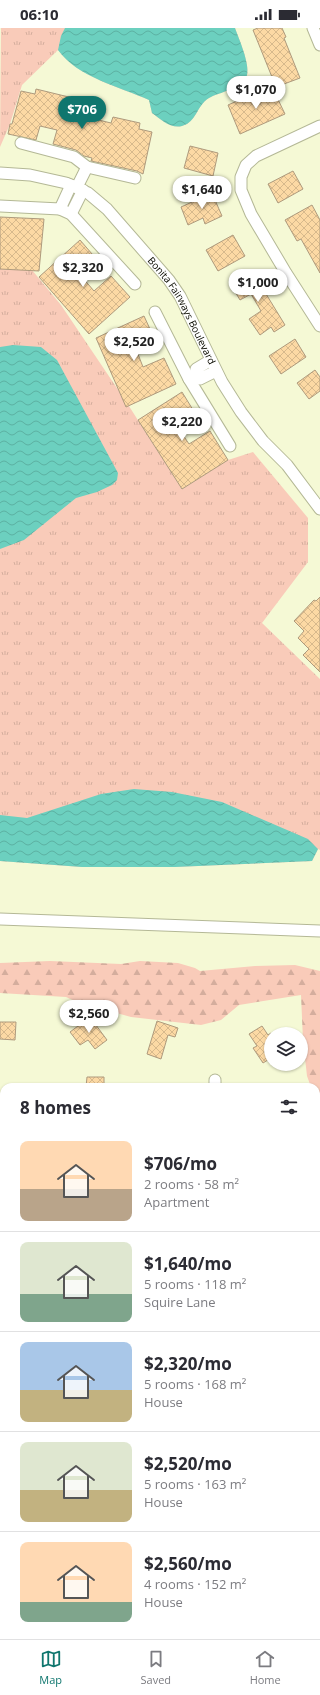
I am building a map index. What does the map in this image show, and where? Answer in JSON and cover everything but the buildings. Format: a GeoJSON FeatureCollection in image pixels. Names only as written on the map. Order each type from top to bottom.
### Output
{"type":"FeatureCollection","features":[{"type":"Feature","properties":{"kind":"street"},"geometry":{"type":"LineString","coordinates":[[313,28],[320,45]]}},
{"type":"Feature","properties":{"kind":"street"},"geometry":{"type":"LineString","coordinates":[[320,126],[256,156],[246,165],[241,177],[241,190],[245,202],[255,221],[320,326]]}},
{"type":"Feature","properties":{"kind":"street"},"geometry":{"type":"LineString","coordinates":[[21,143],[74,157],[87,166],[135,178]]}},
{"type":"Feature","properties":{"kind":"street"},"geometry":{"type":"LineString","coordinates":[[71,214],[77,188],[87,166]]}},
{"type":"Feature","properties":{"kind":"street","name":"Bonita Fairways Boulevard"},"geometry":{"type":"LineString","coordinates":[[0,173],[48,178],[88,193],[107,209],[169,280],[180,296],[216,371],[241,412],[263,441],[287,465],[320,509]]}},
{"type":"Feature","properties":{"kind":"street"},"geometry":{"type":"LineString","coordinates":[[60,209],[77,188]]}},
{"type":"Feature","properties":{"kind":"street"},"geometry":{"type":"LineString","coordinates":[[0,206],[60,209],[71,214],[135,284]]}},
{"type":"Feature","properties":{"kind":"street"},"geometry":{"type":"LineString","coordinates":[[155,312],[230,446]]}},
{"type":"Feature","properties":{"kind":"street"},"geometry":{"type":"LineString","coordinates":[[192,377],[196,369],[211,360]]}},
{"type":"Feature","properties":{"kind":"street"},"geometry":{"type":"LineString","coordinates":[[192,377],[200,379],[216,371]]}},
{"type":"Feature","properties":{"kind":"street"},"geometry":{"type":"LineString","coordinates":[[0,919],[320,931]]}},
{"type":"Feature","properties":{"kind":"green space"},"geometry":{"type":"Polygon","coordinates":[[[1,28],[235,28],[246,58],[248,70],[242,83],[209,98],[201,105],[191,121],[178,127],[166,123],[152,113],[149,100],[112,86],[88,74],[66,59],[58,50],[22,85],[10,124],[0,147],[1,28]]]}},
{"type":"Feature","properties":{"kind":"green space"},"geometry":{"type":"Polygon","coordinates":[[[0,269],[32,270],[61,305],[127,403],[182,489],[228,460],[253,452],[308,518],[308,562],[262,623],[320,679],[320,850],[318,849],[312,861],[175,867],[82,867],[0,861],[0,269]]]}},
{"type":"Feature","properties":{"kind":"green space"},"geometry":{"type":"Polygon","coordinates":[[[50,961],[121,964],[140,961],[178,963],[200,971],[255,966],[295,965],[320,971],[320,1083],[310,1083],[307,1076],[308,1027],[302,1027],[301,995],[239,1005],[221,1020],[201,1025],[131,1017],[77,1002],[66,997],[0,993],[0,963],[50,961]]]}},
{"type":"Feature","properties":{"kind":"water"},"geometry":{"type":"Polygon","coordinates":[[[65,28],[235,28],[246,58],[248,70],[247,75],[242,83],[205,101],[191,121],[187,124],[178,127],[170,125],[152,113],[149,100],[112,86],[87,74],[66,59],[58,50],[61,36],[65,28]]]}},
{"type":"Feature","properties":{"kind":"water"},"geometry":{"type":"Polygon","coordinates":[[[13,345],[41,347],[57,360],[118,473],[117,480],[112,485],[97,492],[76,498],[24,540],[0,549],[0,347],[13,345]]]}},
{"type":"Feature","properties":{"kind":"water"},"geometry":{"type":"Polygon","coordinates":[[[134,789],[172,792],[222,802],[308,839],[318,849],[312,861],[175,867],[82,867],[0,861],[0,815],[27,818],[101,794],[134,789]]]}}]}
